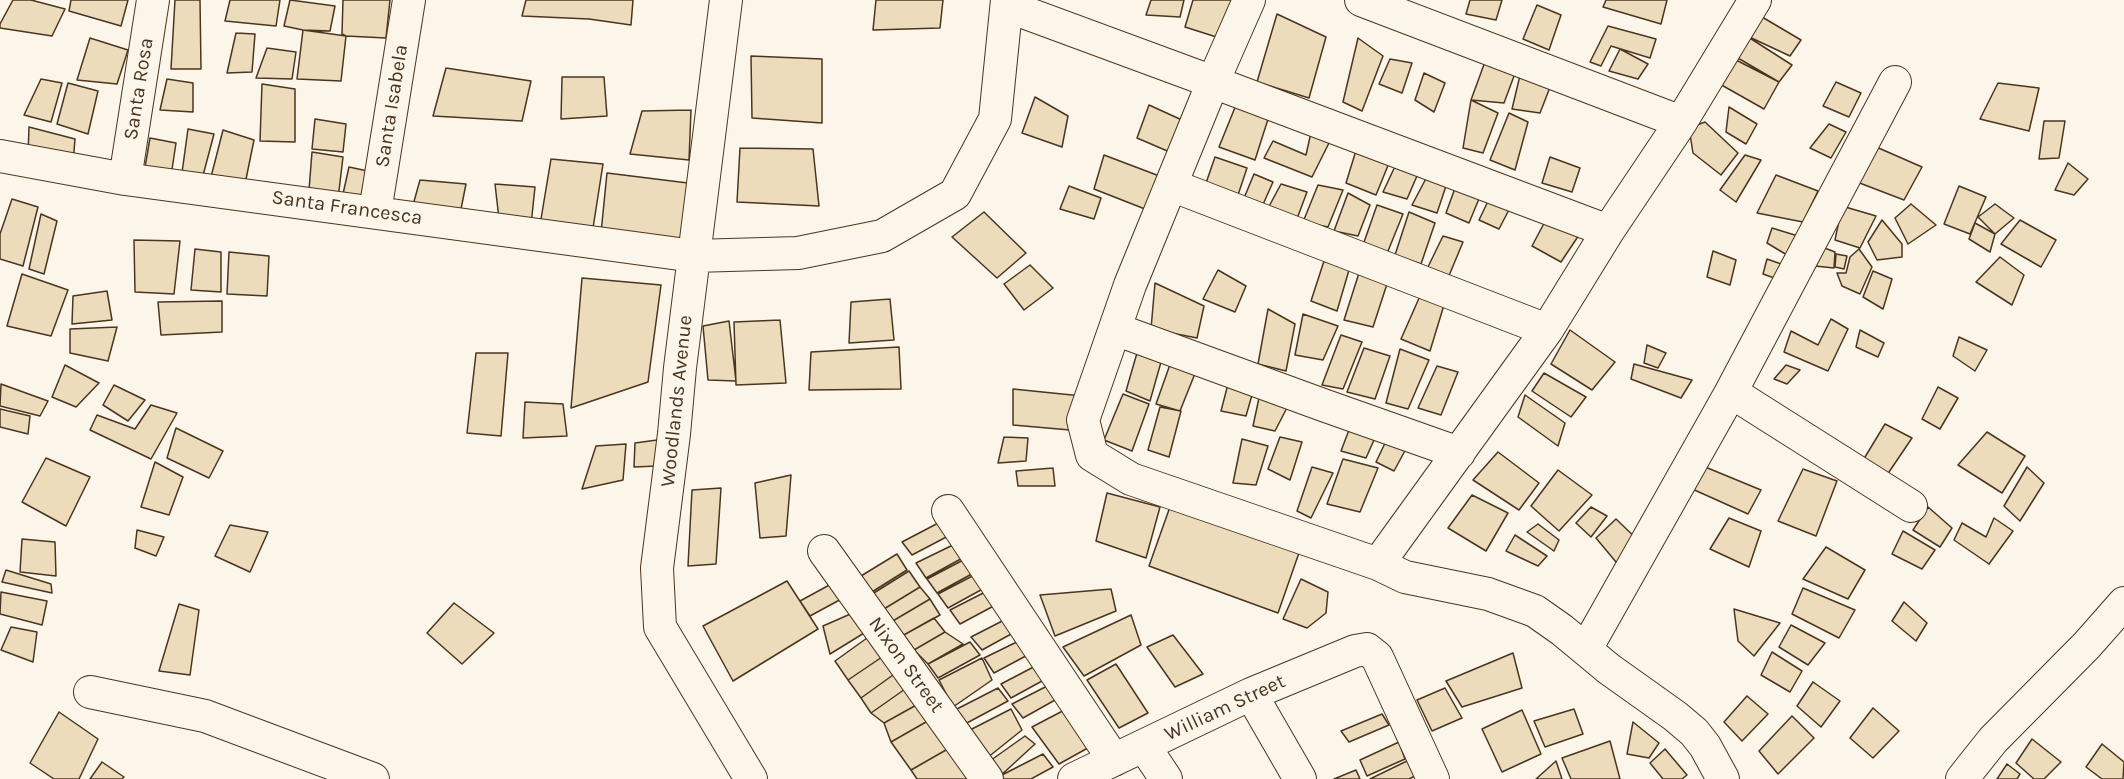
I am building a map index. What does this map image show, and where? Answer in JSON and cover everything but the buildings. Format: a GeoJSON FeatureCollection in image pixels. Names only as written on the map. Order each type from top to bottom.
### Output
{"type":"FeatureCollection","features":[{"type":"Feature","properties":{"kind":"street","name":"Santa Rosa"},"geometry":{"type":"LineString","coordinates":[[125,178],[153,0]]}},
{"type":"Feature","properties":{"kind":"street","name":"Santa Isabela"},"geometry":{"type":"LineString","coordinates":[[375,212],[409,0]]}},
{"type":"Feature","properties":{"kind":"street","name":"Woodlands Avenue"},"geometry":{"type":"LineString","coordinates":[[726,0],[657,568],[660,627],[751,779]]}},
{"type":"Feature","properties":{"kind":"street"},"geometry":{"type":"LineString","coordinates":[[1249,0],[1213,82],[1131,285],[1083,420],[1092,455],[1131,479],[1378,564],[1405,577],[1465,588],[1514,602],[1535,611],[1694,732],[1724,779]]}},
{"type":"Feature","properties":{"kind":"street"},"geometry":{"type":"LineString","coordinates":[[1361,0],[1681,122]]}},
{"type":"Feature","properties":{"kind":"street"},"geometry":{"type":"LineString","coordinates":[[1378,564],[1547,330],[1608,231],[1681,122],[1755,0]]}},
{"type":"Feature","properties":{"kind":"street","name":"Santa Francesca"},"geometry":{"type":"LineString","coordinates":[[0,156],[125,178],[694,256],[798,253],[882,236],[955,194],[995,119],[1007,3]]}},
{"type":"Feature","properties":{"kind":"street"},"geometry":{"type":"LineString","coordinates":[[1007,3],[1608,231]]}},
{"type":"Feature","properties":{"kind":"street"},"geometry":{"type":"LineString","coordinates":[[1586,649],[1731,392],[1895,82]]}},
{"type":"Feature","properties":{"kind":"street"},"geometry":{"type":"LineString","coordinates":[[1171,185],[1547,330]]}},
{"type":"Feature","properties":{"kind":"street"},"geometry":{"type":"LineString","coordinates":[[1116,329],[1459,453]]}},
{"type":"Feature","properties":{"kind":"street"},"geometry":{"type":"LineString","coordinates":[[1731,392],[1911,506]]}},
{"type":"Feature","properties":{"kind":"street"},"geometry":{"type":"LineString","coordinates":[[948,511],[1114,760]]}},
{"type":"Feature","properties":{"kind":"street","name":"Nixon Street"},"geometry":{"type":"LineString","coordinates":[[824,551],[987,779]]}},
{"type":"Feature","properties":{"kind":"street"},"geometry":{"type":"LineString","coordinates":[[1962,779],[1993,740],[2087,645],[2124,603]]}},
{"type":"Feature","properties":{"kind":"street","name":"William Street"},"geometry":{"type":"LineString","coordinates":[[1074,779],[1251,694],[1355,651],[1367,649],[1377,657],[1433,779]]}},
{"type":"Feature","properties":{"kind":"street"},"geometry":{"type":"LineString","coordinates":[[90,692],[205,716],[372,779]]}},
{"type":"Feature","properties":{"kind":"street"},"geometry":{"type":"LineString","coordinates":[[1251,694],[1300,779]]}},
{"type":"Feature","properties":{"kind":"street"},"geometry":{"type":"LineString","coordinates":[[1144,746],[1166,779]]}}]}
